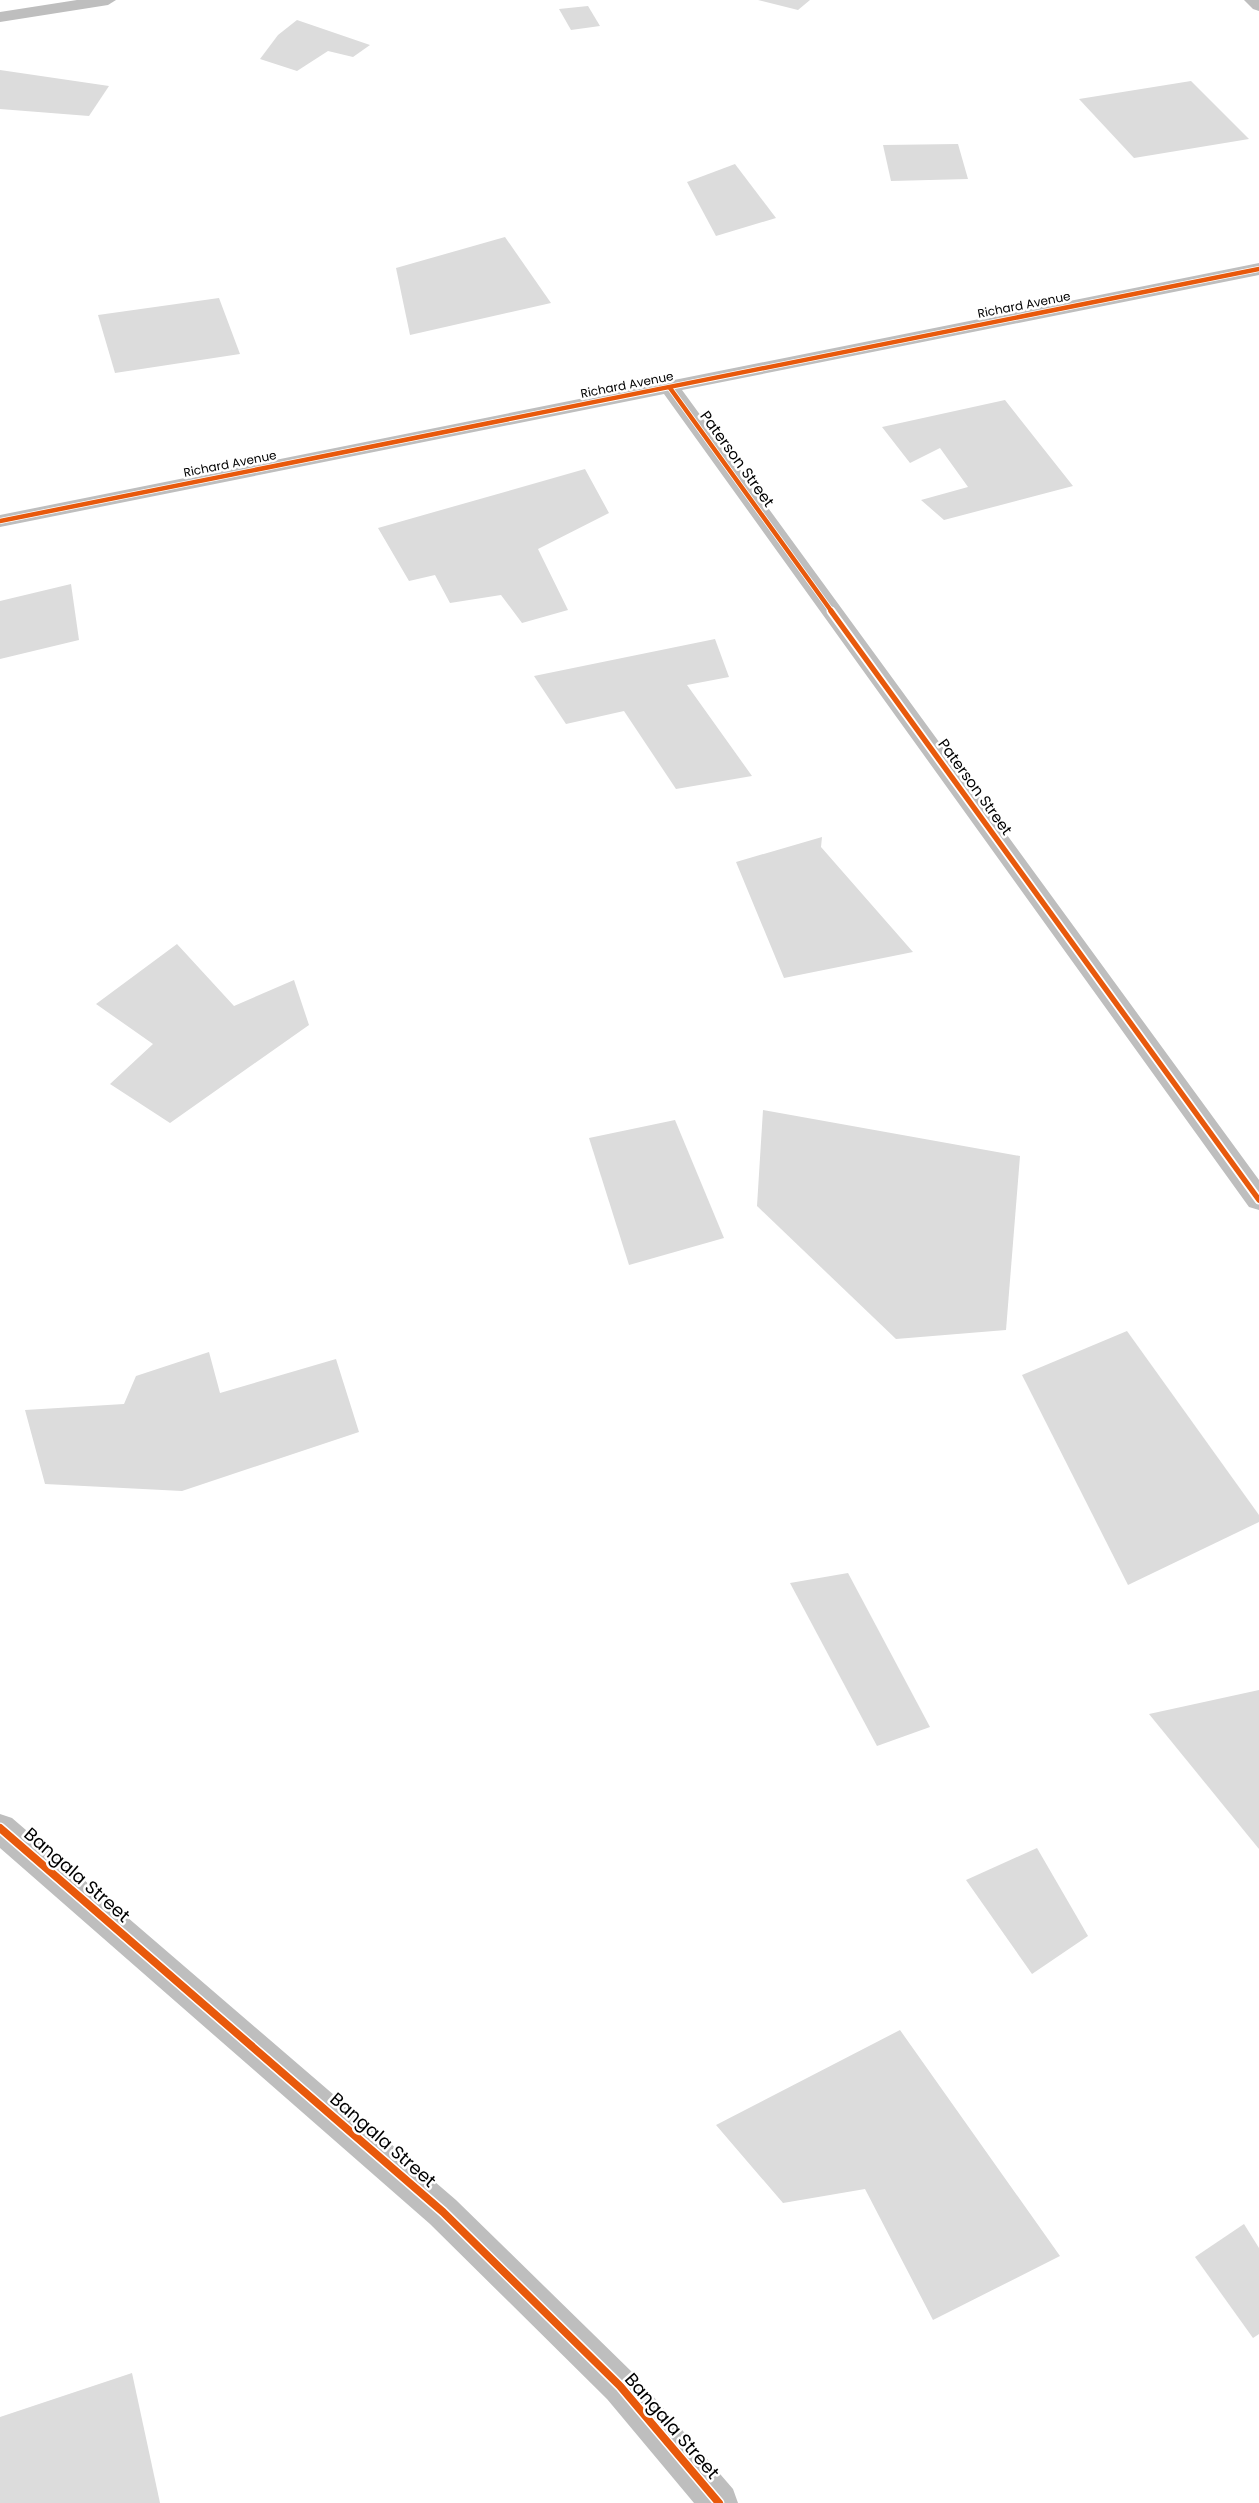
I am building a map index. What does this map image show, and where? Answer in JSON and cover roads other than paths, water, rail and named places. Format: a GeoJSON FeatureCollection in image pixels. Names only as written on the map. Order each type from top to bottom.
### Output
{"type":"FeatureCollection","features":[{"type":"Feature","properties":{"kind":"street"},"geometry":{"type":"LineString","coordinates":[[0,17],[108,0]]}},
{"type":"Feature","properties":{"kind":"street"},"geometry":{"type":"LineString","coordinates":[[1252,0],[1259,6]]}},
{"type":"Feature","properties":{"kind":"street","name":"Richard Avenue"},"geometry":{"type":"LineString","coordinates":[[0,521],[1259,269]]}},
{"type":"Feature","properties":{"kind":"street","name":"Paterson Street"},"geometry":{"type":"LineString","coordinates":[[670,388],[1259,1200]]}},
{"type":"Feature","properties":{"kind":"street","name":"Bangala Street"},"geometry":{"type":"LineString","coordinates":[[0,1828],[443,2212],[620,2386],[719,2503]]}}]}
